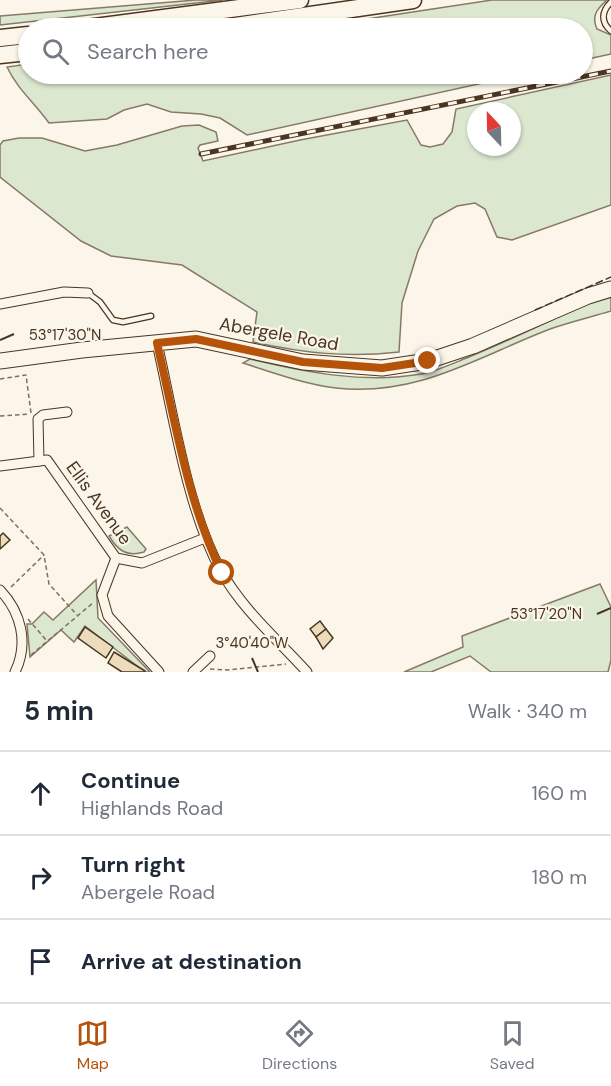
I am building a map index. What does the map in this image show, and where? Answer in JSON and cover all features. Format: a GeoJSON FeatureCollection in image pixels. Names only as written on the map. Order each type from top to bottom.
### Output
{"type":"FeatureCollection","features":[{"type":"Feature","properties":{"kind":"highway"},"geometry":{"type":"LineString","coordinates":[[163,18],[300,0]]}},
{"type":"Feature","properties":{"kind":"highway"},"geometry":{"type":"LineString","coordinates":[[290,18],[413,0]]}},
{"type":"Feature","properties":{"kind":"highway"},"geometry":{"type":"LineString","coordinates":[[0,38],[18,36]]}},
{"type":"Feature","properties":{"kind":"highway"},"geometry":{"type":"LineString","coordinates":[[0,55],[18,53]]}},
{"type":"Feature","properties":{"kind":"main road","name":"Abergele Road"},"geometry":{"type":"LineString","coordinates":[[0,361],[196,339],[303,362],[382,368],[428,361],[473,346],[588,296],[611,289]]}},
{"type":"Feature","properties":{"kind":"street"},"geometry":{"type":"LineString","coordinates":[[0,304],[64,292],[88,293]]}},
{"type":"Feature","properties":{"kind":"street"},"geometry":{"type":"LineString","coordinates":[[157,343],[205,538],[222,573],[253,613],[307,672]]}},
{"type":"Feature","properties":{"kind":"street"},"geometry":{"type":"LineString","coordinates":[[39,461],[38,419],[43,415],[67,412]]}},
{"type":"Feature","properties":{"kind":"street","name":"Ellis Avenue"},"geometry":{"type":"LineString","coordinates":[[0,466],[47,460],[116,558],[142,563],[205,538]]}},
{"type":"Feature","properties":{"kind":"street"},"geometry":{"type":"LineString","coordinates":[[116,558],[102,596],[108,616],[159,672]]}},
{"type":"Feature","properties":{"kind":"street"},"geometry":{"type":"LineString","coordinates":[[2,592],[15,607],[23,635],[16,670]]}},
{"type":"Feature","properties":{"kind":"street"},"geometry":{"type":"LineString","coordinates":[[195,670],[210,656]]}},
{"type":"Feature","properties":{"kind":"lane"},"geometry":{"type":"LineString","coordinates":[[611,2],[604,8],[602,17],[605,26],[611,31]]}},
{"type":"Feature","properties":{"kind":"lane"},"geometry":{"type":"LineString","coordinates":[[88,293],[100,302],[113,320],[123,322],[151,316]]}},
{"type":"Feature","properties":{"kind":"path"},"geometry":{"type":"LineString","coordinates":[[0,379],[26,375],[31,414],[0,416]]}},
{"type":"Feature","properties":{"kind":"path"},"geometry":{"type":"LineString","coordinates":[[0,508],[44,555],[49,584],[78,615]]}},
{"type":"Feature","properties":{"kind":"path"},"geometry":{"type":"LineString","coordinates":[[2,592],[44,555]]}},
{"type":"Feature","properties":{"kind":"path"},"geometry":{"type":"LineString","coordinates":[[16,670],[102,596]]}},
{"type":"Feature","properties":{"kind":"path"},"geometry":{"type":"LineString","coordinates":[[15,607],[48,641]]}},
{"type":"Feature","properties":{"kind":"path"},"geometry":{"type":"LineString","coordinates":[[195,670],[228,670],[299,663]]}},
{"type":"Feature","properties":{"kind":"green space"},"geometry":{"type":"Polygon","coordinates":[[[196,0],[223,0],[62,18],[18,18],[18,23],[0,25],[0,16],[196,0]]]}},
{"type":"Feature","properties":{"kind":"green space"},"geometry":{"type":"Polygon","coordinates":[[[492,0],[607,0],[598,10],[595,20],[597,29],[611,35],[611,54],[593,58],[593,18],[373,18],[492,0]]]}},
{"type":"Feature","properties":{"kind":"green space"},"geometry":{"type":"Polygon","coordinates":[[[18,65],[18,84],[479,84],[247,135],[220,118],[171,112],[147,104],[124,110],[107,119],[49,123],[21,89],[7,67],[18,65]]]}},
{"type":"Feature","properties":{"kind":"green space"},"geometry":{"type":"Polygon","coordinates":[[[611,75],[611,205],[512,240],[497,237],[485,209],[475,203],[457,206],[434,219],[418,251],[402,303],[399,352],[380,354],[325,353],[253,342],[257,312],[182,265],[111,256],[81,241],[0,177],[0,145],[3,141],[19,138],[42,138],[85,151],[117,145],[182,126],[199,125],[216,132],[218,141],[200,145],[198,148],[203,161],[407,120],[421,145],[430,147],[443,144],[452,132],[456,109],[467,107],[467,156],[521,156],[521,102],[488,102],[570,84],[593,84],[593,79],[611,75]]]}},
{"type":"Feature","properties":{"kind":"green space"},"geometry":{"type":"Polygon","coordinates":[[[611,295],[611,311],[550,329],[446,372],[394,387],[336,388],[289,378],[243,363],[250,359],[313,372],[356,377],[400,377],[421,374],[487,350],[611,295]]]}},
{"type":"Feature","properties":{"kind":"green space"},"geometry":{"type":"Polygon","coordinates":[[[127,527],[146,549],[144,552],[133,554],[124,552],[109,536],[127,527]]]}},
{"type":"Feature","properties":{"kind":"green space"},"geometry":{"type":"Polygon","coordinates":[[[96,580],[98,618],[150,672],[145,672],[85,626],[74,642],[61,630],[30,657],[27,624],[32,624],[44,612],[53,620],[96,580]]]}},
{"type":"Feature","properties":{"kind":"green space"},"geometry":{"type":"Polygon","coordinates":[[[600,584],[611,607],[611,660],[608,672],[491,672],[470,656],[431,672],[404,672],[463,647],[462,636],[600,584]]]}},
{"type":"Feature","properties":{"kind":"building"},"geometry":{"type":"Polygon","coordinates":[[[3,533],[10,540],[0,549],[0,536],[3,533]]]}},
{"type":"Feature","properties":{"kind":"building"},"geometry":{"type":"Polygon","coordinates":[[[320,621],[326,629],[316,637],[310,629],[320,621]]]}},
{"type":"Feature","properties":{"kind":"building"},"geometry":{"type":"Polygon","coordinates":[[[85,627],[113,647],[106,658],[78,638],[85,627]]]}},
{"type":"Feature","properties":{"kind":"building"},"geometry":{"type":"Polygon","coordinates":[[[326,629],[333,638],[323,649],[316,637],[326,629]]]}},
{"type":"Feature","properties":{"kind":"building"},"geometry":{"type":"Polygon","coordinates":[[[114,652],[145,671],[122,672],[108,663],[114,652]]]}},
{"type":"Feature","properties":{"kind":"railway"},"geometry":{"type":"LineString","coordinates":[[593,75],[611,71]]}},
{"type":"Feature","properties":{"kind":"railway"},"geometry":{"type":"LineString","coordinates":[[201,154],[547,84]]}},
{"type":"Feature","properties":{"kind":"fence"},"geometry":{"type":"LineString","coordinates":[[535,310],[611,277]]}},
{"type":"Feature","properties":{"kind":"route"},"geometry":{"type":"LineString","coordinates":[[222,573],[205,538],[192,496],[157,343],[196,339],[303,362],[382,368],[428,361]]}}]}
